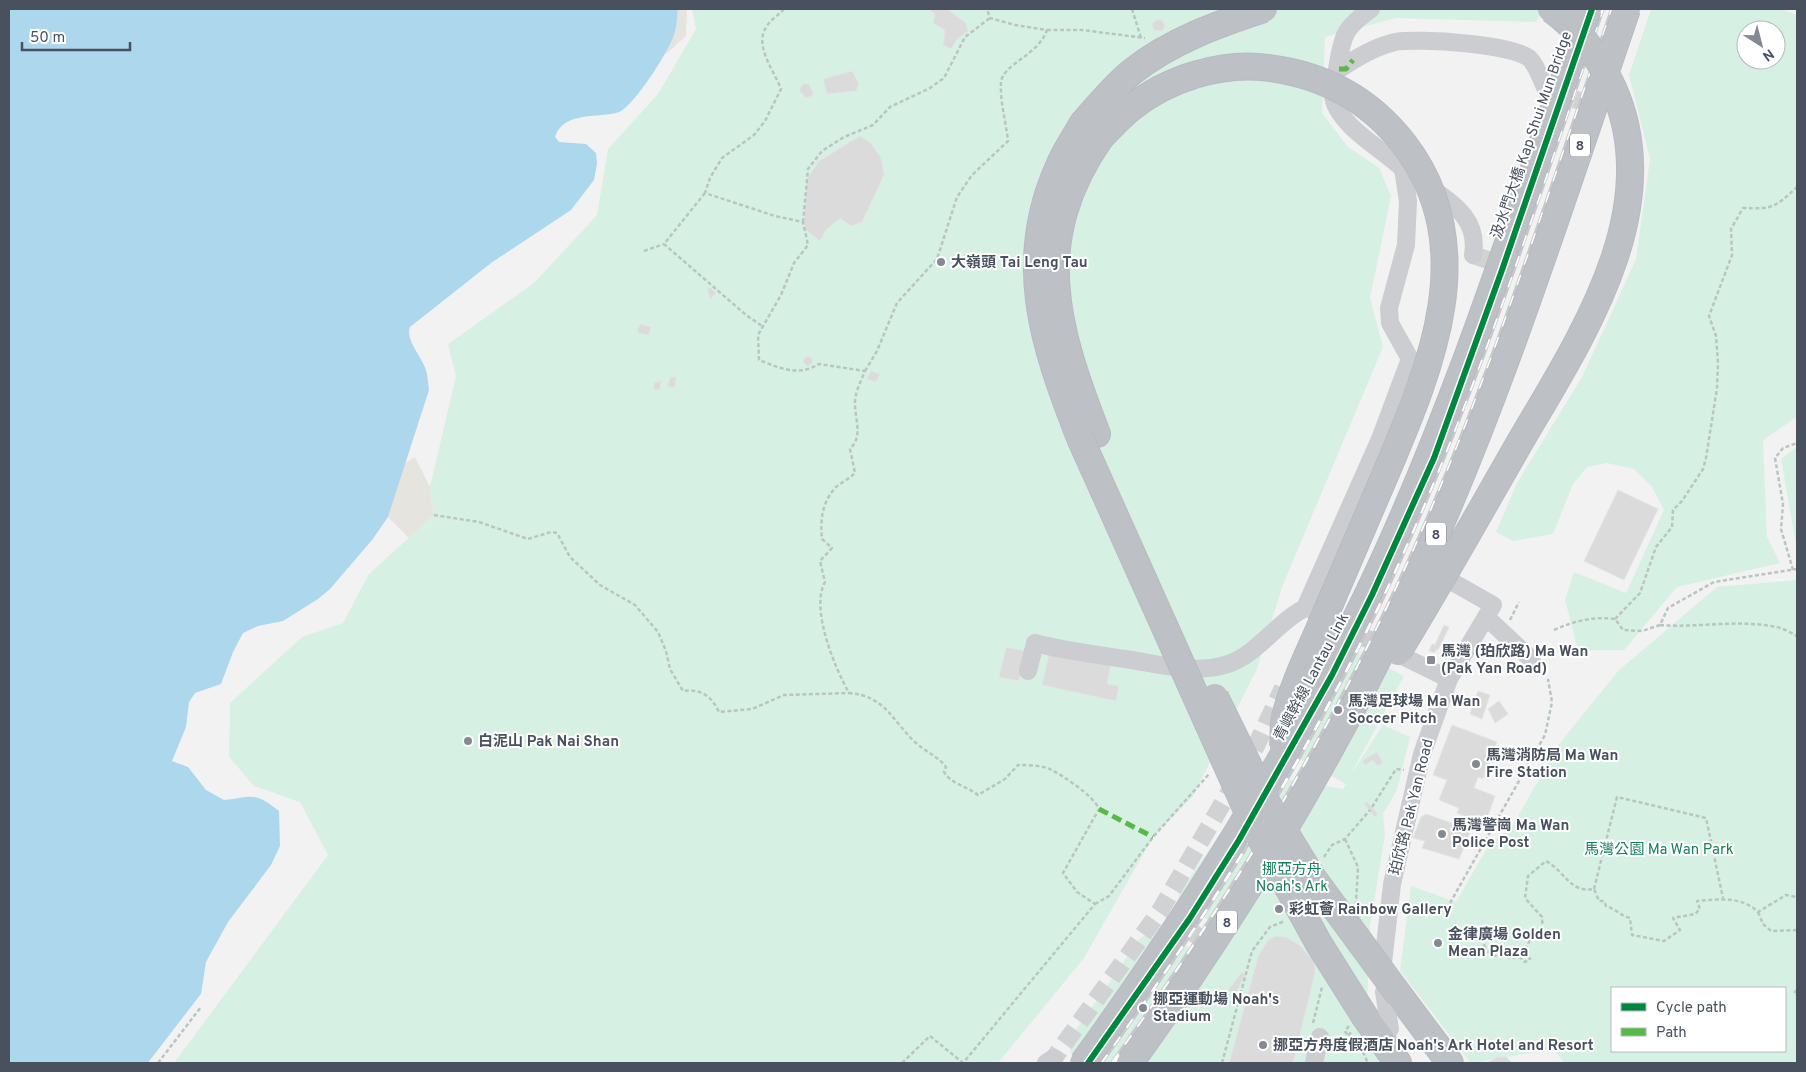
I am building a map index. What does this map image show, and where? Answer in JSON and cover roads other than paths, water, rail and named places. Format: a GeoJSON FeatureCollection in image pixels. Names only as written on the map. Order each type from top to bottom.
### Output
{"type":"FeatureCollection","features":[{"type":"Feature","properties":{"kind":"highway"},"geometry":{"type":"LineString","coordinates":[[1092,130],[1109,92],[1132,71],[1159,53],[1218,24],[1264,9]]}},
{"type":"Feature","properties":{"kind":"highway"},"geometry":{"type":"LineString","coordinates":[[1315,776],[1353,726],[1420,617],[1571,353],[1598,299],[1620,243],[1630,185],[1630,153],[1622,110],[1609,78],[1594,53],[1574,29],[1551,9]]}},
{"type":"Feature","properties":{"kind":"highway","name":"汲水門大橋 Kap Shui Mun Bridge"},"geometry":{"type":"LineString","coordinates":[[1498,270],[1588,9]]}},
{"type":"Feature","properties":{"kind":"highway","name":"8"},"geometry":{"type":"LineString","coordinates":[[1130,1063],[1218,937],[1268,857],[1315,776],[1366,682],[1437,532],[1477,438],[1534,282],[1628,9]]}},
{"type":"Feature","properties":{"kind":"highway"},"geometry":{"type":"LineString","coordinates":[[1283,758],[1285,718],[1288,709],[1305,664],[1418,398],[1434,350],[1444,286],[1444,253],[1436,207],[1428,183],[1412,154],[1382,118],[1359,100],[1332,85],[1289,71],[1263,67],[1235,67],[1195,75],[1155,92],[1092,130],[1059,166],[1043,209],[1037,250],[1037,290],[1043,332],[1058,383],[1088,436],[1267,803],[1313,878],[1450,1063]]}},
{"type":"Feature","properties":{"kind":"highway","name":"青嶼幹線 Lantau Link"},"geometry":{"type":"LineString","coordinates":[[1083,1063],[1186,916],[1236,838],[1283,758],[1341,649],[1406,509],[1442,424],[1498,270]]}},
{"type":"Feature","properties":{"kind":"highway"},"geometry":{"type":"LineString","coordinates":[[1088,436],[1254,826],[1319,944],[1365,1017],[1398,1063]]}},
{"type":"Feature","properties":{"kind":"street"},"geometry":{"type":"LineString","coordinates":[[1371,9],[1347,28],[1341,45],[1333,96],[1336,105],[1361,136],[1453,203],[1466,216],[1472,231],[1473,255]]}},
{"type":"Feature","properties":{"kind":"street"},"geometry":{"type":"LineString","coordinates":[[1337,71],[1360,56],[1395,42],[1428,40],[1514,50],[1531,59],[1546,90]]}},
{"type":"Feature","properties":{"kind":"street"},"geometry":{"type":"LineString","coordinates":[[1028,671],[1035,643],[1166,666],[1197,669],[1228,664],[1250,652],[1293,614],[1305,608],[1380,440],[1410,359],[1390,323],[1388,308],[1406,245],[1408,201],[1403,168]]}},
{"type":"Feature","properties":{"kind":"street"},"geometry":{"type":"LineString","coordinates":[[1427,568],[1489,611],[1532,660]]}},
{"type":"Feature","properties":{"kind":"street"},"geometry":{"type":"LineString","coordinates":[[1305,608],[1449,678]]}},
{"type":"Feature","properties":{"kind":"street","name":"珀欣路 Pak Yan Road"},"geometry":{"type":"LineString","coordinates":[[1383,963],[1392,884],[1428,736],[1449,678],[1489,611]]}},
{"type":"Feature","properties":{"kind":"street"},"geometry":{"type":"LineString","coordinates":[[1384,992],[1390,1029]]}},
{"type":"Feature","properties":{"kind":"street"},"geometry":{"type":"LineString","coordinates":[[1314,1063],[1316,1031]]}},
{"type":"Feature","properties":{"kind":"water"},"geometry":{"type":"Polygon","coordinates":[[[9,9],[678,9],[675,32],[671,43],[633,100],[619,112],[574,119],[560,128],[555,137],[559,142],[586,144],[596,153],[597,163],[594,180],[571,210],[491,263],[410,327],[409,332],[412,343],[426,370],[429,390],[388,517],[372,540],[330,589],[318,599],[283,621],[258,626],[243,633],[233,652],[221,684],[195,693],[189,702],[186,727],[172,761],[188,767],[206,790],[224,800],[248,797],[258,798],[279,811],[280,846],[271,865],[228,922],[206,962],[201,994],[148,1063],[9,1063],[9,9]]]}},
{"type":"Feature","properties":{"kind":"tunnel"},"geometry":{"type":"LineString","coordinates":[[1549,91],[1602,108]]}},
{"type":"Feature","properties":{"kind":"tunnel"},"geometry":{"type":"LineString","coordinates":[[1473,255],[1543,279]]}},
{"type":"Feature","properties":{"kind":"tunnel"},"geometry":{"type":"LineString","coordinates":[[1062,1063],[1054,1058],[1160,911],[1256,746],[1283,688]]}},
{"type":"Feature","properties":{"kind":"tunnel"},"geometry":{"type":"LineString","coordinates":[[1171,918],[1217,949]]}},
{"type":"Feature","properties":{"kind":"railway"},"geometry":{"type":"LineString","coordinates":[[1100,1063],[1178,952],[1251,838],[1319,720],[1381,600],[1414,528],[1473,382],[1602,9]]}},
{"type":"Feature","properties":{"kind":"railway"},"geometry":{"type":"LineString","coordinates":[[1113,1063],[1189,953],[1261,840],[1328,724],[1389,605],[1453,459],[1482,385],[1510,310],[1613,9]]}},
{"type":"Feature","properties":{"kind":"place","name":"大嶺頭 Tai Leng Tau"},"geometry":{"type":"Point","coordinates":[941,262]}},
{"type":"Feature","properties":{"kind":"place","name":"馬灣 (珀欣路) Ma Wan (Pak Yan Road)"},"geometry":{"type":"Point","coordinates":[1431,660]}},
{"type":"Feature","properties":{"kind":"place","name":"馬灣足球場 Ma Wan Soccer Pitch"},"geometry":{"type":"Point","coordinates":[1338,710]}},
{"type":"Feature","properties":{"kind":"place","name":"白泥山 Pak Nai Shan"},"geometry":{"type":"Point","coordinates":[468,741]}},
{"type":"Feature","properties":{"kind":"place","name":"馬灣消防局 Ma Wan Fire Station"},"geometry":{"type":"Point","coordinates":[1476,764]}},
{"type":"Feature","properties":{"kind":"place","name":"馬灣警崗 Ma Wan Police Post"},"geometry":{"type":"Point","coordinates":[1442,834]}},
{"type":"Feature","properties":{"kind":"place","name":"彩虹薈 Rainbow Gallery"},"geometry":{"type":"Point","coordinates":[1279,909]}},
{"type":"Feature","properties":{"kind":"place","name":"金律廣場 Golden Mean Plaza"},"geometry":{"type":"Point","coordinates":[1438,943]}},
{"type":"Feature","properties":{"kind":"place","name":"挪亞運動場 Noah's Stadium"},"geometry":{"type":"Point","coordinates":[1143,1008]}},
{"type":"Feature","properties":{"kind":"place","name":"挪亞方舟度假酒店 Noah's Ark Hotel and Resort"},"geometry":{"type":"Point","coordinates":[1263,1045]}},
{"type":"Feature","properties":{"kind":"park label","name":"馬灣公園 Ma Wan Park"},"geometry":{"type":"Point","coordinates":[1659,849]}},
{"type":"Feature","properties":{"kind":"park label","name":"挪亞方舟 Noah's Ark"},"geometry":{"type":"Point","coordinates":[1292,878]}}]}
